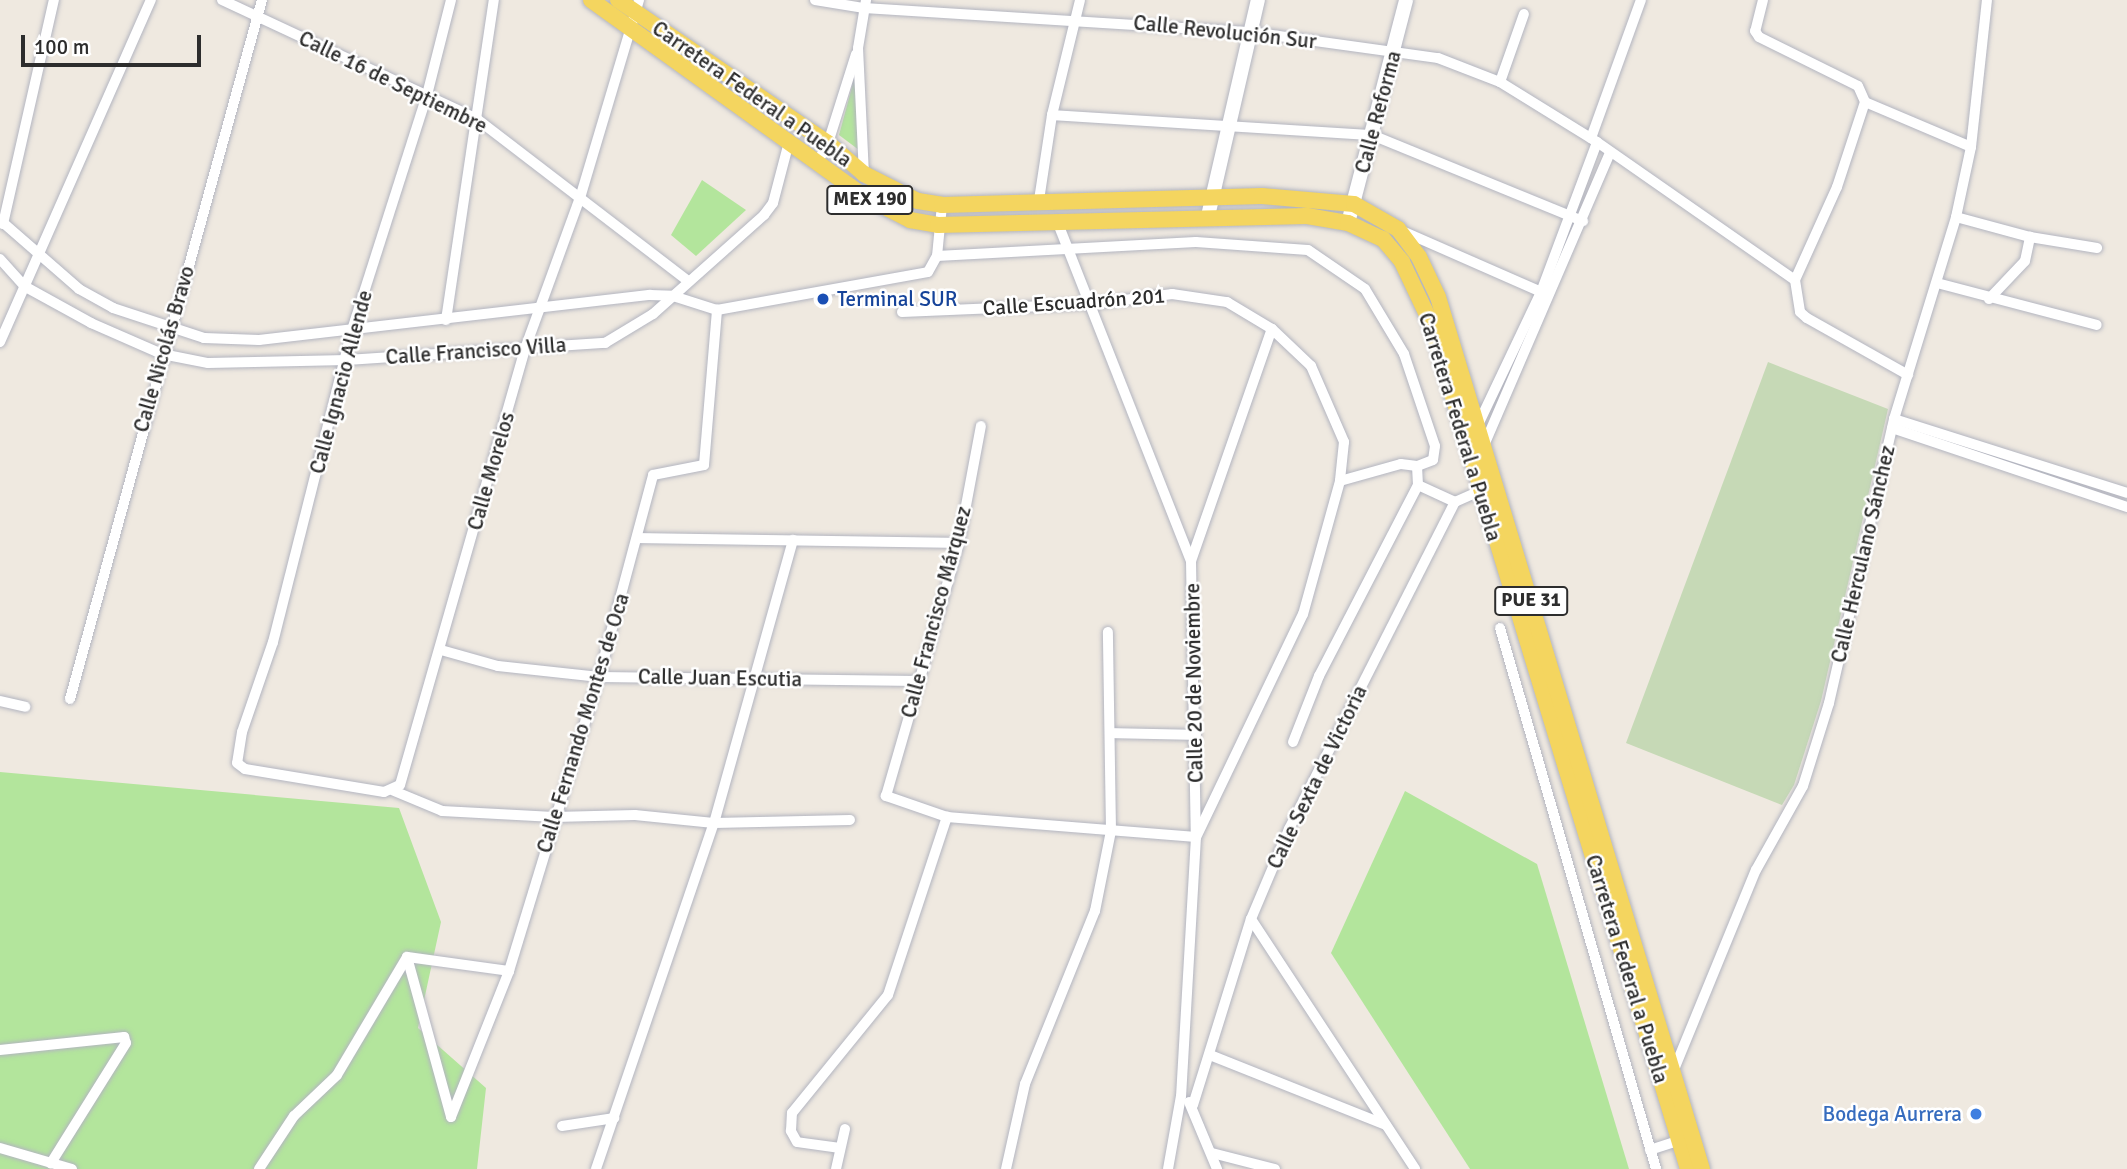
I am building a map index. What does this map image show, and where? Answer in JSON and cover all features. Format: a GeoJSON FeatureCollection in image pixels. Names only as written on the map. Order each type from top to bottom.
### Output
{"type":"FeatureCollection","features":[{"type":"Feature","properties":{"kind":"main road","name":"Carretera Federal a Puebla"},"geometry":{"type":"LineString","coordinates":[[591,0],[634,13],[828,144],[864,174],[918,201],[942,205],[1210,195],[1354,204],[1398,229],[1419,257],[1438,297],[1463,403],[1466,442],[1473,464],[1488,487]]}},
{"type":"Feature","properties":{"kind":"main road","name":"Carretera Federal a Puebla"},"geometry":{"type":"LineString","coordinates":[[618,0],[789,142],[892,213],[939,225],[1208,216],[1307,216],[1349,223],[1383,239],[1402,262],[1430,321],[1463,403],[1478,426],[1485,447],[1488,487],[1667,1075],[1702,1169]]}},
{"type":"Feature","properties":{"kind":"main road","name":"Carretera Federal a Puebla"},"geometry":{"type":"LineString","coordinates":[[1667,1075],[1688,1169]]}},
{"type":"Feature","properties":{"kind":"street"},"geometry":{"type":"LineString","coordinates":[[1,222],[54,0]]}},
{"type":"Feature","properties":{"kind":"street"},"geometry":{"type":"LineString","coordinates":[[0,342],[151,0]]}},
{"type":"Feature","properties":{"kind":"street","name":"Calle 16 de Septiembre"},"geometry":{"type":"LineString","coordinates":[[222,0],[477,119],[688,281]]}},
{"type":"Feature","properties":{"kind":"street","name":"Calle Nicolás Bravo"},"geometry":{"type":"LineString","coordinates":[[70,699],[162,354],[262,0]]}},
{"type":"Feature","properties":{"kind":"street","name":"Calle Ignacio Allende"},"geometry":{"type":"LineString","coordinates":[[394,791],[238,766],[242,733],[273,642],[347,360],[352,330],[427,95],[451,0]]}},
{"type":"Feature","properties":{"kind":"street"},"geometry":{"type":"LineString","coordinates":[[446,320],[494,0]]}},
{"type":"Feature","properties":{"kind":"street","name":"Calle Revolución Sur"},"geometry":{"type":"LineString","coordinates":[[815,0],[1250,32],[1438,58],[1500,82],[1594,140],[1794,280]]}},
{"type":"Feature","properties":{"kind":"street"},"geometry":{"type":"LineString","coordinates":[[1039,200],[1052,115],[1080,0]]}},
{"type":"Feature","properties":{"kind":"street"},"geometry":{"type":"LineString","coordinates":[[1208,216],[1210,195],[1258,0]]}},
{"type":"Feature","properties":{"kind":"street","name":"Calle Reforma"},"geometry":{"type":"LineString","coordinates":[[1349,223],[1406,0]]}},
{"type":"Feature","properties":{"kind":"street"},"geometry":{"type":"LineString","coordinates":[[1473,464],[1485,447],[1546,294],[1641,0]]}},
{"type":"Feature","properties":{"kind":"street"},"geometry":{"type":"LineString","coordinates":[[1763,0],[1756,35],[1858,86],[1865,102],[1837,187],[1794,280],[1800,312],[1908,375]]}},
{"type":"Feature","properties":{"kind":"street","name":"Calle Herculano Sánchez"},"geometry":{"type":"LineString","coordinates":[[1667,1075],[1756,870],[1803,786],[1829,704],[1893,424],[1956,217],[1971,147],[1987,0]]}},
{"type":"Feature","properties":{"kind":"street"},"geometry":{"type":"LineString","coordinates":[[817,163],[828,144],[858,48],[865,4]]}},
{"type":"Feature","properties":{"kind":"street","name":"Calle Morelos"},"geometry":{"type":"LineString","coordinates":[[394,791],[441,650],[526,346],[580,198],[634,13]]}},
{"type":"Feature","properties":{"kind":"street"},"geometry":{"type":"LineString","coordinates":[[1500,82],[1524,14]]}},
{"type":"Feature","properties":{"kind":"street"},"geometry":{"type":"LineString","coordinates":[[855,190],[864,174],[858,48]]}},
{"type":"Feature","properties":{"kind":"street"},"geometry":{"type":"LineString","coordinates":[[1865,102],[1971,147]]}},
{"type":"Feature","properties":{"kind":"street"},"geometry":{"type":"LineString","coordinates":[[1052,115],[1372,135],[1583,220]]}},
{"type":"Feature","properties":{"kind":"street","name":"Calle Francisco Villa"},"geometry":{"type":"LineString","coordinates":[[0,259],[24,286],[162,354],[208,363],[347,360],[526,346],[606,343],[653,314],[773,203],[789,142]]}},
{"type":"Feature","properties":{"kind":"street"},"geometry":{"type":"LineString","coordinates":[[1466,442],[1478,426],[1583,220],[1610,153]]}},
{"type":"Feature","properties":{"kind":"street"},"geometry":{"type":"LineString","coordinates":[[673,296],[717,310],[928,272],[937,256],[942,205]]}},
{"type":"Feature","properties":{"kind":"street"},"geometry":{"type":"LineString","coordinates":[[1956,217],[2030,237],[2097,248]]}},
{"type":"Feature","properties":{"kind":"street","name":"Calle 20 de Noviembre"},"geometry":{"type":"LineString","coordinates":[[1057,221],[1066,248],[1092,304],[1191,561],[1196,836],[1181,1096],[1168,1169]]}},
{"type":"Feature","properties":{"kind":"street","name":"Calle Francisco Villa"},"geometry":{"type":"LineString","coordinates":[[1,222],[79,289],[113,308],[204,338],[259,340],[673,296]]}},
{"type":"Feature","properties":{"kind":"street"},"geometry":{"type":"LineString","coordinates":[[1398,229],[1546,294]]}},
{"type":"Feature","properties":{"kind":"street"},"geometry":{"type":"LineString","coordinates":[[1989,299],[2025,261],[2030,237]]}},
{"type":"Feature","properties":{"kind":"street"},"geometry":{"type":"LineString","coordinates":[[937,256],[1196,242],[1308,250],[1365,289],[1404,354],[1435,446],[1433,460],[1417,466],[1401,464],[1340,481]]}},
{"type":"Feature","properties":{"kind":"street"},"geometry":{"type":"LineString","coordinates":[[1937,283],[1989,299],[2097,325]]}},
{"type":"Feature","properties":{"kind":"street","name":"Calle Escuadrón 201"},"geometry":{"type":"LineString","coordinates":[[902,312],[1092,304],[1172,294],[1227,302],[1272,329],[1311,366],[1330,401],[1344,442],[1340,481],[1303,614],[1196,836]]}},
{"type":"Feature","properties":{"kind":"street","name":"Calle Fernando Montes de Oca"},"geometry":{"type":"LineString","coordinates":[[407,957],[451,1116],[509,971],[599,677],[639,538],[653,475],[704,465],[717,310]]}},
{"type":"Feature","properties":{"kind":"street"},"geometry":{"type":"LineString","coordinates":[[1191,561],[1272,329]]}},
{"type":"Feature","properties":{"kind":"street"},"geometry":{"type":"LineString","coordinates":[[1893,424],[2127,493]]}},
{"type":"Feature","properties":{"kind":"street"},"geometry":{"type":"LineString","coordinates":[[1893,424],[2127,507]]}},
{"type":"Feature","properties":{"kind":"street","name":"Calle Francisco Márquez"},"geometry":{"type":"LineString","coordinates":[[947,817],[886,796],[959,543],[981,426]]}},
{"type":"Feature","properties":{"kind":"street"},"geometry":{"type":"LineString","coordinates":[[1293,743],[1319,676],[1418,485],[1417,466]]}},
{"type":"Feature","properties":{"kind":"street"},"geometry":{"type":"LineString","coordinates":[[1418,485],[1455,502],[1488,487]]}},
{"type":"Feature","properties":{"kind":"street","name":"Calle Sexta de Victoria"},"geometry":{"type":"LineString","coordinates":[[1193,1105],[1251,919],[1289,829],[1455,502]]}},
{"type":"Feature","properties":{"kind":"street"},"geometry":{"type":"LineString","coordinates":[[639,538],[959,543]]}},
{"type":"Feature","properties":{"kind":"street"},"geometry":{"type":"LineString","coordinates":[[596,1169],[714,823],[793,540]]}},
{"type":"Feature","properties":{"kind":"street"},"geometry":{"type":"LineString","coordinates":[[1500,628],[1656,1169]]}},
{"type":"Feature","properties":{"kind":"street"},"geometry":{"type":"LineString","coordinates":[[1006,1169],[1025,1084],[1095,911],[1111,831],[1108,632]]}},
{"type":"Feature","properties":{"kind":"street","name":"Calle Juan Escutia"},"geometry":{"type":"LineString","coordinates":[[441,650],[498,666],[599,677],[918,681]]}},
{"type":"Feature","properties":{"kind":"street"},"geometry":{"type":"LineString","coordinates":[[0,701],[25,706]]}},
{"type":"Feature","properties":{"kind":"street"},"geometry":{"type":"LineString","coordinates":[[1111,733],[1196,735]]}},
{"type":"Feature","properties":{"kind":"street"},"geometry":{"type":"LineString","coordinates":[[394,791],[442,811],[554,817],[635,815],[714,823],[850,820]]}},
{"type":"Feature","properties":{"kind":"street"},"geometry":{"type":"LineString","coordinates":[[840,1148],[797,1142],[791,1131],[793,1113],[888,995],[947,817],[1196,836]]}},
{"type":"Feature","properties":{"kind":"street"},"geometry":{"type":"LineString","coordinates":[[1251,919],[1415,1169]]}},
{"type":"Feature","properties":{"kind":"street"},"geometry":{"type":"LineString","coordinates":[[259,1169],[294,1116],[337,1075],[407,957],[509,971]]}},
{"type":"Feature","properties":{"kind":"street"},"geometry":{"type":"LineString","coordinates":[[0,1050],[124,1037],[126,1043],[51,1163]]}},
{"type":"Feature","properties":{"kind":"street"},"geometry":{"type":"LineString","coordinates":[[1210,1055],[1387,1125]]}},
{"type":"Feature","properties":{"kind":"street"},"geometry":{"type":"LineString","coordinates":[[1181,1096],[1193,1105],[1217,1169]]}},
{"type":"Feature","properties":{"kind":"street"},"geometry":{"type":"LineString","coordinates":[[562,1126],[614,1118]]}},
{"type":"Feature","properties":{"kind":"street"},"geometry":{"type":"LineString","coordinates":[[836,1169],[845,1129]]}},
{"type":"Feature","properties":{"kind":"street"},"geometry":{"type":"LineString","coordinates":[[1650,1150],[1680,1140]]}},
{"type":"Feature","properties":{"kind":"street"},"geometry":{"type":"LineString","coordinates":[[0,1148],[72,1169]]}},
{"type":"Feature","properties":{"kind":"street"},"geometry":{"type":"LineString","coordinates":[[1212,1153],[1275,1169]]}},
{"type":"Feature","properties":{"kind":"green space"},"geometry":{"type":"Polygon","coordinates":[[[856,72],[859,150],[839,135],[856,72]]]}},
{"type":"Feature","properties":{"kind":"green space"},"geometry":{"type":"Polygon","coordinates":[[[702,180],[746,210],[696,256],[671,235],[702,180]]]}},
{"type":"Feature","properties":{"kind":"green space"},"geometry":{"type":"Polygon","coordinates":[[[1768,362],[1888,409],[1821,701],[1794,785],[1782,805],[1626,743],[1768,362]]]}},
{"type":"Feature","properties":{"kind":"green space"},"geometry":{"type":"Polygon","coordinates":[[[0,772],[399,808],[441,922],[418,1028],[486,1088],[477,1169],[0,1169],[0,772]]]}},
{"type":"Feature","properties":{"kind":"green space"},"geometry":{"type":"Polygon","coordinates":[[[1405,791],[1537,864],[1629,1169],[1470,1169],[1331,953],[1405,791]]]}},
{"type":"Feature","properties":{"kind":"place","name":"Terminal SUR"},"geometry":{"type":"Point","coordinates":[823,299]}},
{"type":"Feature","properties":{"kind":"place","name":"Bodega Aurrera"},"geometry":{"type":"Point","coordinates":[1976,1114]}}]}
